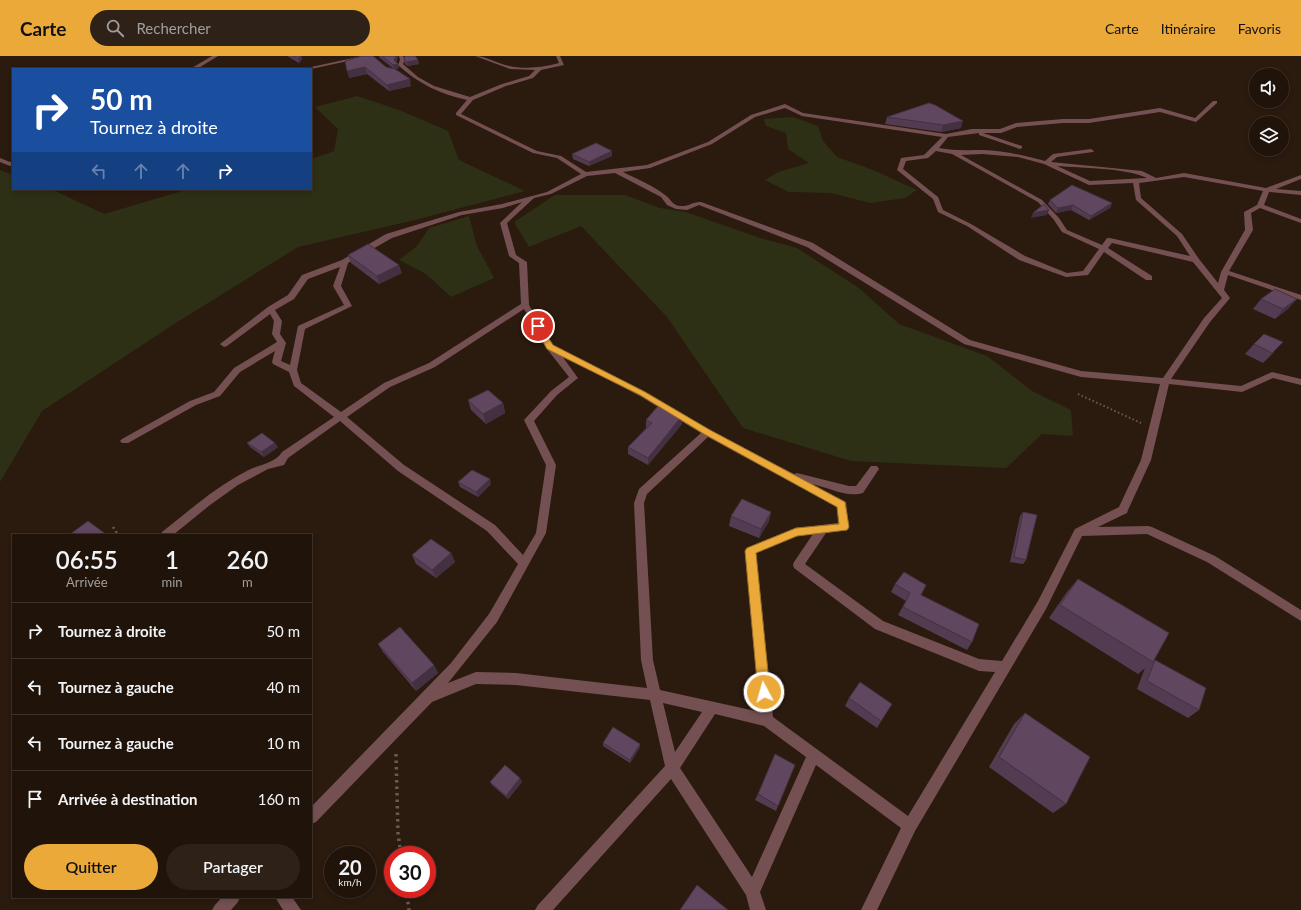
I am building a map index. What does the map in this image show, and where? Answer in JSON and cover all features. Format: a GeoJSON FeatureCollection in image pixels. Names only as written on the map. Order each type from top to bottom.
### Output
{"type":"FeatureCollection","features":[{"type":"Feature","properties":{"kind":"street"},"geometry":{"type":"LineString","coordinates":[[195,68],[216,56]]}},
{"type":"Feature","properties":{"kind":"street"},"geometry":{"type":"LineString","coordinates":[[333,63],[342,56]]}},
{"type":"Feature","properties":{"kind":"street"},"geometry":{"type":"LineString","coordinates":[[310,68],[369,56]]}},
{"type":"Feature","properties":{"kind":"street"},"geometry":{"type":"LineString","coordinates":[[401,56],[403,60],[400,64],[414,79]]}},
{"type":"Feature","properties":{"kind":"street"},"geometry":{"type":"LineString","coordinates":[[477,56],[492,64],[514,70],[539,70],[562,64],[558,56]]}},
{"type":"Feature","properties":{"kind":"street"},"geometry":{"type":"LineString","coordinates":[[539,70],[531,77],[504,85],[471,99],[458,114],[535,152],[559,157],[585,174]]}},
{"type":"Feature","properties":{"kind":"street"},"geometry":{"type":"LineString","coordinates":[[403,75],[449,95],[471,99]]}},
{"type":"Feature","properties":{"kind":"street"},"geometry":{"type":"LineString","coordinates":[[224,344],[271,309],[291,297],[305,277],[345,262],[389,236],[461,213],[502,206],[549,193],[560,186],[578,180],[585,174],[648,167],[685,154],[710,143],[752,116],[785,106],[802,114],[864,123],[896,130],[946,136],[972,131],[1001,131],[1016,125],[1063,121],[1089,121],[1160,110],[1196,120],[1215,102]]}},
{"type":"Feature","properties":{"kind":"street"},"geometry":{"type":"LineString","coordinates":[[972,131],[1020,147]]}},
{"type":"Feature","properties":{"kind":"street"},"geometry":{"type":"LineString","coordinates":[[946,136],[926,157],[903,159],[900,170],[936,198],[940,211],[969,225],[1022,258],[1066,275],[1085,273],[1110,240],[1196,260]]}},
{"type":"Feature","properties":{"kind":"street"},"geometry":{"type":"LineString","coordinates":[[935,149],[954,153],[982,152],[1018,155],[1046,163],[1089,183],[1154,180],[1184,175],[1267,190],[1301,192]]}},
{"type":"Feature","properties":{"kind":"street"},"geometry":{"type":"LineString","coordinates":[[1046,163],[1055,155],[1090,151]]}},
{"type":"Feature","properties":{"kind":"street"},"geometry":{"type":"LineString","coordinates":[[954,153],[1040,201],[1057,219],[1064,231],[1104,249],[1149,278]]}},
{"type":"Feature","properties":{"kind":"street"},"geometry":{"type":"LineString","coordinates":[[0,160],[12,163]]}},
{"type":"Feature","properties":{"kind":"street"},"geometry":{"type":"LineString","coordinates":[[1046,163],[1142,173],[1154,180]]}},
{"type":"Feature","properties":{"kind":"street"},"geometry":{"type":"LineString","coordinates":[[617,171],[663,196],[669,204],[678,208],[687,208],[699,203],[810,245],[967,342],[1081,374],[1242,389],[1272,375],[1301,382]]}},
{"type":"Feature","properties":{"kind":"street"},"geometry":{"type":"LineString","coordinates":[[1220,290],[1225,272],[1249,230],[1246,212],[1260,206],[1267,190],[1299,179]]}},
{"type":"Feature","properties":{"kind":"street"},"geometry":{"type":"LineString","coordinates":[[869,910],[910,826],[1042,605],[1080,532],[1123,510],[1146,460],[1166,381],[1207,320],[1226,298],[1196,260],[1180,235],[1138,199],[1136,181]]}},
{"type":"Feature","properties":{"kind":"street"},"geometry":{"type":"LineString","coordinates":[[312,816],[428,698],[455,667],[493,618],[541,533],[551,465],[529,420],[554,393],[574,378],[550,347],[525,305],[523,262],[513,256],[503,223],[532,197]]}},
{"type":"Feature","properties":{"kind":"street"},"geometry":{"type":"LineString","coordinates":[[1260,206],[1301,221]]}},
{"type":"Feature","properties":{"kind":"street"},"geometry":{"type":"LineString","coordinates":[[345,262],[337,286],[348,306],[301,328],[293,370],[297,384],[340,416],[401,468],[491,528],[524,564]]}},
{"type":"Feature","properties":{"kind":"street"},"geometry":{"type":"LineString","coordinates":[[1225,272],[1301,298]]}},
{"type":"Feature","properties":{"kind":"street"},"geometry":{"type":"LineString","coordinates":[[167,534],[230,484],[272,464],[281,462],[285,454],[387,385],[432,365],[525,305]]}},
{"type":"Feature","properties":{"kind":"street"},"geometry":{"type":"LineString","coordinates":[[271,309],[278,321],[276,334],[282,343]]}},
{"type":"Feature","properties":{"kind":"street"},"geometry":{"type":"LineString","coordinates":[[282,343],[276,362],[293,370]]}},
{"type":"Feature","properties":{"kind":"street"},"geometry":{"type":"LineString","coordinates":[[125,441],[193,403],[217,394],[237,370],[282,343]]}},
{"type":"Feature","properties":{"kind":"street"},"geometry":{"type":"LineString","coordinates":[[550,347],[643,394],[707,432],[842,505],[844,527],[796,532],[750,551],[767,720]]}},
{"type":"Feature","properties":{"kind":"street"},"geometry":{"type":"LineString","coordinates":[[707,432],[643,492],[639,503],[647,660],[672,768],[753,892],[758,910]]}},
{"type":"Feature","properties":{"kind":"street"},"geometry":{"type":"LineString","coordinates":[[787,475],[849,490],[859,490],[874,469]]}},
{"type":"Feature","properties":{"kind":"street"},"geometry":{"type":"LineString","coordinates":[[824,529],[798,565],[880,625],[979,665],[1005,667]]}},
{"type":"Feature","properties":{"kind":"street"},"geometry":{"type":"LineString","coordinates":[[1080,532],[1148,530],[1211,559],[1301,616]]}},
{"type":"Feature","properties":{"kind":"street"},"geometry":{"type":"LineString","coordinates":[[428,698],[476,678],[516,679],[656,695],[767,720],[910,826]]}},
{"type":"Feature","properties":{"kind":"street"},"geometry":{"type":"LineString","coordinates":[[543,910],[672,768],[712,708]]}},
{"type":"Feature","properties":{"kind":"street"},"geometry":{"type":"LineString","coordinates":[[753,892],[814,755]]}},
{"type":"Feature","properties":{"kind":"street"},"geometry":{"type":"LineString","coordinates":[[220,910],[232,898]]}},
{"type":"Feature","properties":{"kind":"street"},"geometry":{"type":"LineString","coordinates":[[283,898],[293,910]]}},
{"type":"Feature","properties":{"kind":"path"},"geometry":{"type":"LineString","coordinates":[[1078,394],[1154,429]]}},
{"type":"Feature","properties":{"kind":"path"},"geometry":{"type":"LineString","coordinates":[[113,527],[117,534]]}},
{"type":"Feature","properties":{"kind":"path"},"geometry":{"type":"LineString","coordinates":[[395,731],[398,832],[400,846]]}},
{"type":"Feature","properties":{"kind":"path"},"geometry":{"type":"LineString","coordinates":[[407,898],[409,910]]}},
{"type":"Feature","properties":{"kind":"green space"},"geometry":{"type":"Polygon","coordinates":[[[357,96],[399,110],[448,131],[459,160],[525,191],[415,220],[298,247],[171,326],[42,411],[0,482],[0,170],[12,175],[12,190],[53,190],[104,214],[186,190],[312,190],[312,159],[334,151],[338,129],[315,107],[357,96]]]}},
{"type":"Feature","properties":{"kind":"green space"},"geometry":{"type":"Polygon","coordinates":[[[793,117],[818,126],[823,141],[837,157],[873,170],[917,190],[905,198],[870,203],[831,193],[789,192],[765,180],[778,172],[809,163],[788,149],[786,133],[766,126],[764,119],[793,117]]]}},
{"type":"Feature","properties":{"kind":"green space"},"geometry":{"type":"Polygon","coordinates":[[[555,195],[625,195],[660,208],[686,212],[760,238],[797,248],[859,288],[899,324],[987,356],[1032,391],[1071,410],[1073,436],[1042,434],[1006,468],[851,461],[743,428],[667,317],[581,226],[529,247],[514,222],[555,195]]]}},
{"type":"Feature","properties":{"kind":"green space"},"geometry":{"type":"Polygon","coordinates":[[[469,216],[477,246],[494,278],[451,297],[426,274],[399,260],[417,246],[429,228],[469,216]]]}},
{"type":"Feature","properties":{"kind":"building"},"geometry":{"type":"Polygon","coordinates":[[[293,56],[300,56],[298,59],[293,56]]]}},
{"type":"Feature","properties":{"kind":"building"},"geometry":{"type":"Polygon","coordinates":[[[362,56],[373,56],[386,67],[395,69],[410,79],[387,85],[365,67],[347,71],[345,61],[362,56]]]}},
{"type":"Feature","properties":{"kind":"building"},"geometry":{"type":"Polygon","coordinates":[[[382,56],[396,56],[394,60],[398,64],[393,65],[382,56]]]}},
{"type":"Feature","properties":{"kind":"building"},"geometry":{"type":"Polygon","coordinates":[[[405,56],[415,56],[418,60],[407,62],[404,60],[405,56]]]}},
{"type":"Feature","properties":{"kind":"building"},"geometry":{"type":"Polygon","coordinates":[[[929,103],[963,121],[943,125],[887,117],[929,103]]]}},
{"type":"Feature","properties":{"kind":"building"},"geometry":{"type":"Polygon","coordinates":[[[596,143],[612,151],[589,162],[572,154],[596,143]]]}},
{"type":"Feature","properties":{"kind":"building"},"geometry":{"type":"Polygon","coordinates":[[[1072,185],[1112,203],[1091,216],[1073,205],[1058,208],[1050,200],[1072,185]]]}},
{"type":"Feature","properties":{"kind":"building"},"geometry":{"type":"Polygon","coordinates":[[[1044,204],[1049,210],[1033,213],[1044,204]]]}},
{"type":"Feature","properties":{"kind":"building"},"geometry":{"type":"Polygon","coordinates":[[[368,244],[399,265],[377,276],[348,255],[368,244]]]}},
{"type":"Feature","properties":{"kind":"building"},"geometry":{"type":"Polygon","coordinates":[[[1275,289],[1297,299],[1283,309],[1261,299],[1275,289]]]}},
{"type":"Feature","properties":{"kind":"building"},"geometry":{"type":"Polygon","coordinates":[[[1264,334],[1283,342],[1272,353],[1254,344],[1264,334]]]}},
{"type":"Feature","properties":{"kind":"building"},"geometry":{"type":"Polygon","coordinates":[[[488,390],[503,403],[483,414],[468,400],[488,390]]]}},
{"type":"Feature","properties":{"kind":"building"},"geometry":{"type":"Polygon","coordinates":[[[658,406],[682,416],[648,458],[628,447],[652,423],[646,420],[658,406]]]}},
{"type":"Feature","properties":{"kind":"building"},"geometry":{"type":"Polygon","coordinates":[[[262,433],[275,443],[261,452],[247,443],[262,433]]]}},
{"type":"Feature","properties":{"kind":"building"},"geometry":{"type":"Polygon","coordinates":[[[472,470],[490,479],[476,492],[458,482],[472,470]]]}},
{"type":"Feature","properties":{"kind":"building"},"geometry":{"type":"Polygon","coordinates":[[[742,499],[771,512],[761,529],[731,516],[742,499]]]}},
{"type":"Feature","properties":{"kind":"building"},"geometry":{"type":"Polygon","coordinates":[[[1023,512],[1037,515],[1026,560],[1014,557],[1023,512]]]}},
{"type":"Feature","properties":{"kind":"building"},"geometry":{"type":"Polygon","coordinates":[[[88,521],[106,534],[70,534],[88,521]]]}},
{"type":"Feature","properties":{"kind":"building"},"geometry":{"type":"Polygon","coordinates":[[[431,539],[451,553],[432,570],[412,555],[431,539]]]}},
{"type":"Feature","properties":{"kind":"building"},"geometry":{"type":"Polygon","coordinates":[[[904,572],[926,585],[921,595],[979,624],[972,642],[903,607],[910,593],[895,584],[904,572]]]}},
{"type":"Feature","properties":{"kind":"building"},"geometry":{"type":"Polygon","coordinates":[[[1078,579],[1169,633],[1153,662],[1060,605],[1078,579]]]}},
{"type":"Feature","properties":{"kind":"building"},"geometry":{"type":"Polygon","coordinates":[[[400,627],[434,665],[412,683],[378,644],[400,627]]]}},
{"type":"Feature","properties":{"kind":"building"},"geometry":{"type":"Polygon","coordinates":[[[1155,660],[1206,688],[1199,710],[1147,681],[1155,660]]]}},
{"type":"Feature","properties":{"kind":"building"},"geometry":{"type":"Polygon","coordinates":[[[860,682],[892,704],[881,721],[849,698],[860,682]]]}},
{"type":"Feature","properties":{"kind":"building"},"geometry":{"type":"Polygon","coordinates":[[[1025,713],[1090,757],[1066,804],[999,757],[1025,713]]]}},
{"type":"Feature","properties":{"kind":"building"},"geometry":{"type":"Polygon","coordinates":[[[613,727],[640,744],[630,760],[603,743],[613,727]]]}},
{"type":"Feature","properties":{"kind":"building"},"geometry":{"type":"Polygon","coordinates":[[[775,754],[795,765],[778,806],[758,794],[775,754]]]}},
{"type":"Feature","properties":{"kind":"building"},"geometry":{"type":"Polygon","coordinates":[[[505,765],[520,778],[506,796],[490,782],[505,765]]]}},
{"type":"Feature","properties":{"kind":"building"},"geometry":{"type":"Polygon","coordinates":[[[697,885],[728,910],[680,910],[697,885]]]}},
{"type":"Feature","properties":{"kind":"route"},"geometry":{"type":"LineString","coordinates":[[538,326],[550,347],[643,394],[707,432],[842,505],[844,527],[796,532],[750,551],[764,692]]}}]}
